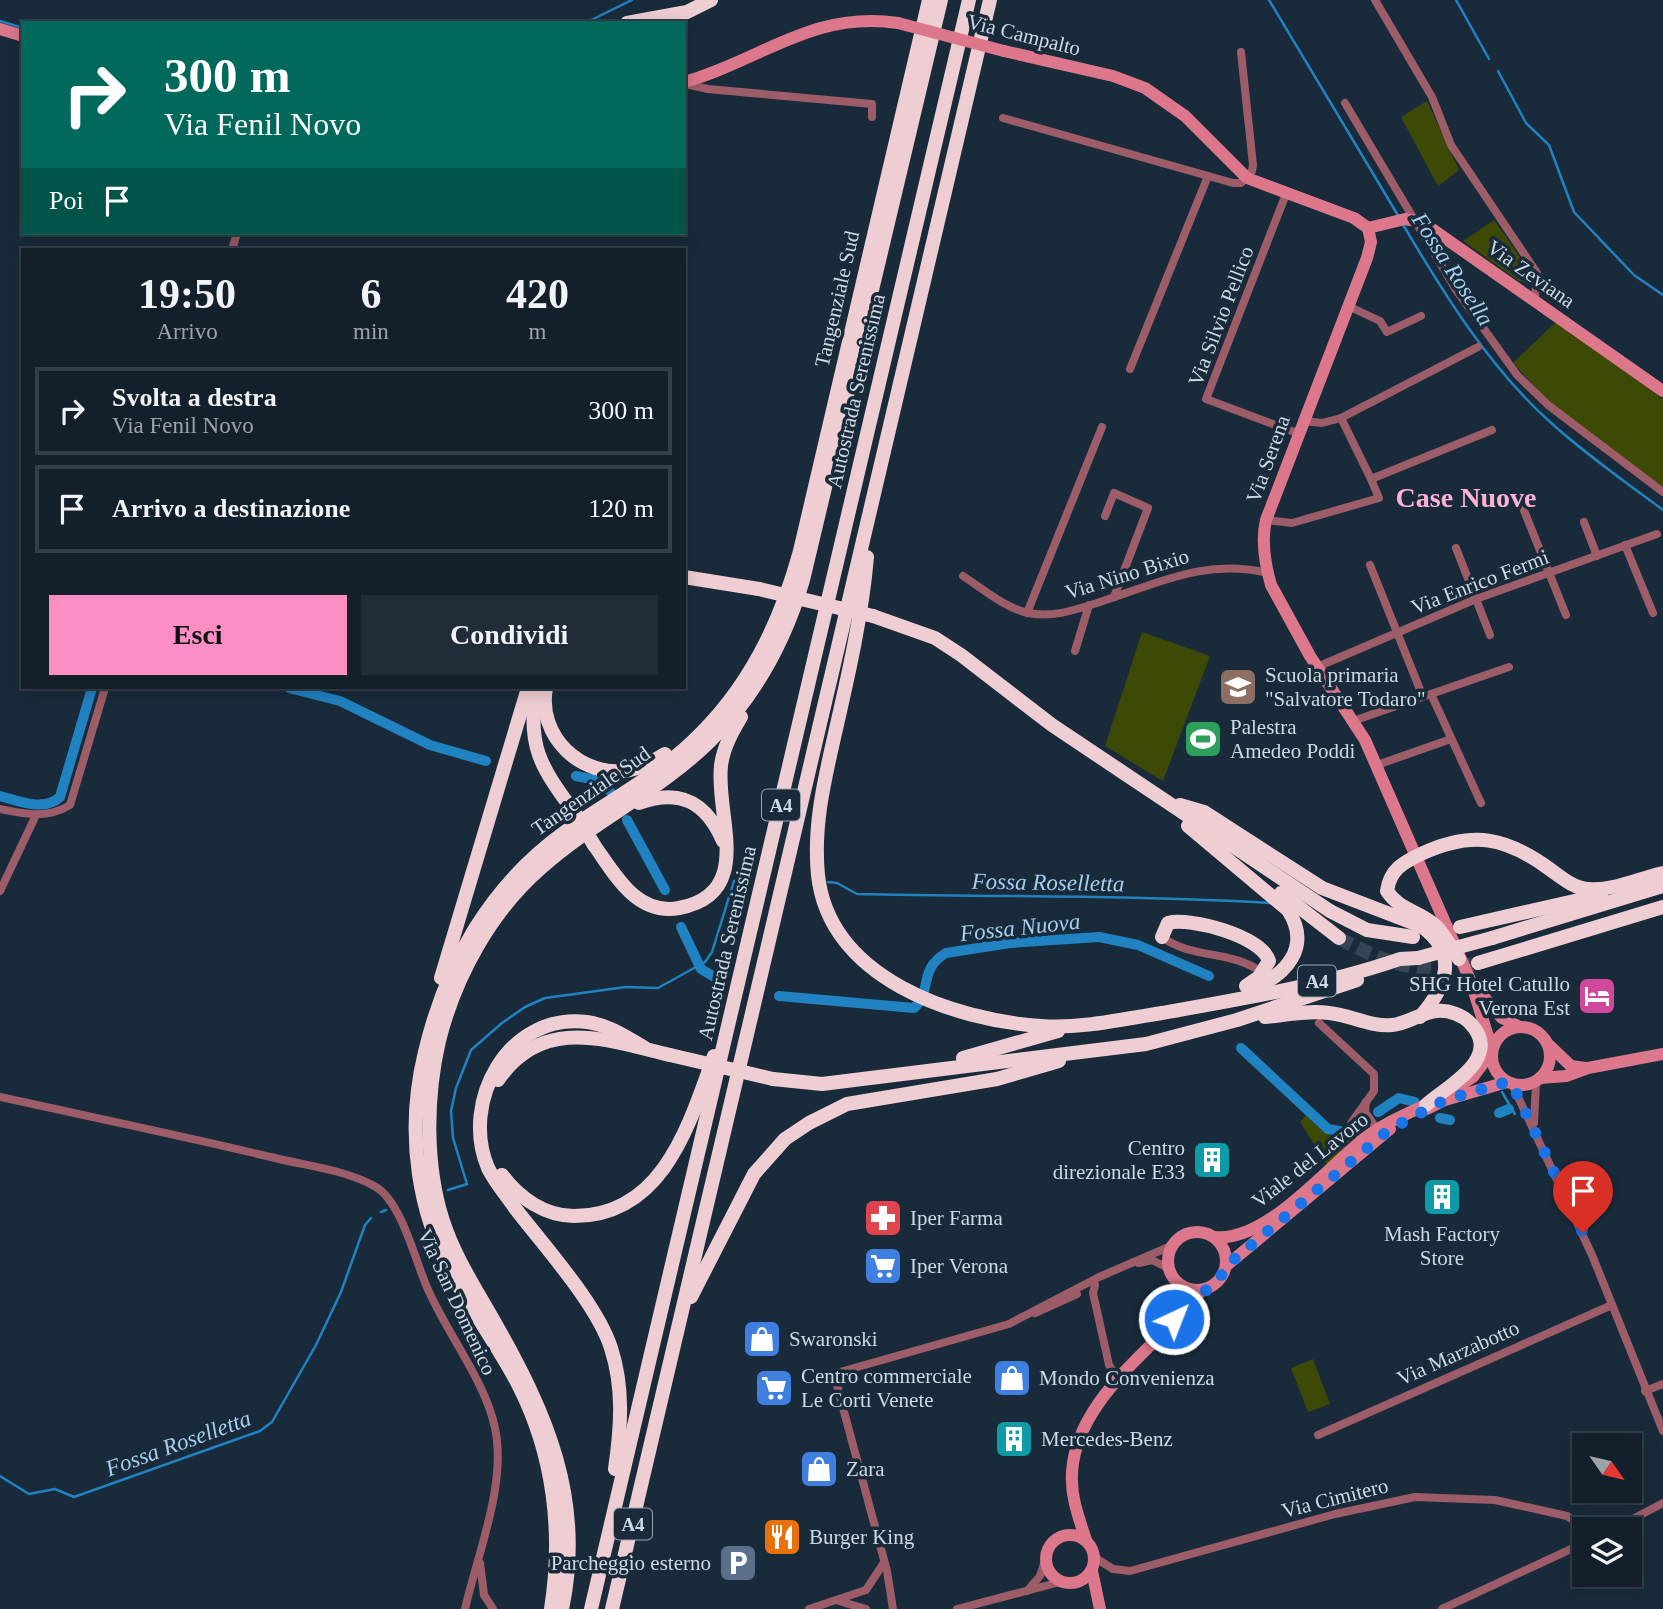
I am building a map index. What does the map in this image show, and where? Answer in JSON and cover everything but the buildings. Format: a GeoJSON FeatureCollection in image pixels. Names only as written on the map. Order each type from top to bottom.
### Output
{"type":"FeatureCollection","features":[{"type":"Feature","properties":{"kind":"highway"},"geometry":{"type":"LineString","coordinates":[[659,20],[687,12],[711,0]]}},
{"type":"Feature","properties":{"kind":"highway"},"geometry":{"type":"LineString","coordinates":[[904,105],[920,0]]}},
{"type":"Feature","properties":{"kind":"highway","name":"Tangenziale Sud"},"geometry":{"type":"LineString","coordinates":[[551,1609],[556,1525],[543,1448],[519,1386],[460,1289],[431,1223],[419,1181],[415,1118],[425,1051],[460,954],[492,902],[534,856],[677,755],[728,702],[758,660],[792,580],[929,0]]}},
{"type":"Feature","properties":{"kind":"highway","name":"Tangenziale Sud"},"geometry":{"type":"LineString","coordinates":[[562,1609],[569,1537],[561,1469],[530,1384],[463,1270],[443,1219],[430,1132],[431,1086],[440,1040],[454,995],[482,939],[506,904],[542,867],[660,783],[711,741],[766,670],[787,631],[803,580],[941,0]]}},
{"type":"Feature","properties":{"kind":"highway","name":"Autostrada Serenissima"},"geometry":{"type":"LineString","coordinates":[[591,1609],[969,0]]}},
{"type":"Feature","properties":{"kind":"highway","name":"Autostrada Serenissima"},"geometry":{"type":"LineString","coordinates":[[612,1609],[990,0]]}},
{"type":"Feature","properties":{"kind":"highway","name":"A4"},"geometry":{"type":"LineString","coordinates":[[867,526],[865,583],[856,638],[820,800],[816,840],[818,878],[825,905],[849,948],[885,977],[921,995],[980,1018],[1042,1026],[1079,1025]]}},
{"type":"Feature","properties":{"kind":"highway"},"geometry":{"type":"LineString","coordinates":[[686,577],[759,589],[873,616],[935,638],[1052,725],[1352,923],[1382,933],[1413,937]]}},
{"type":"Feature","properties":{"kind":"highway"},"geometry":{"type":"LineString","coordinates":[[536,689],[531,721],[545,772],[594,845],[632,895],[647,905],[665,909],[684,907],[706,896],[721,879],[728,859],[721,764],[732,732],[766,670]]}},
{"type":"Feature","properties":{"kind":"highway"},"geometry":{"type":"LineString","coordinates":[[425,1051],[434,1003],[528,689]]}},
{"type":"Feature","properties":{"kind":"highway"},"geometry":{"type":"LineString","coordinates":[[546,689],[546,716],[554,738],[567,754],[610,770],[627,770],[650,764],[681,743],[728,702]]}},
{"type":"Feature","properties":{"kind":"highway"},"geometry":{"type":"LineString","coordinates":[[623,809],[666,796],[693,803],[713,822],[728,859]]}},
{"type":"Feature","properties":{"kind":"highway"},"geometry":{"type":"LineString","coordinates":[[1162,799],[1339,939]]}},
{"type":"Feature","properties":{"kind":"highway"},"geometry":{"type":"LineString","coordinates":[[1162,799],[1174,813],[1288,910],[1297,928],[1297,945],[1289,966],[1268,982],[1214,1004]]}},
{"type":"Feature","properties":{"kind":"highway"},"geometry":{"type":"LineString","coordinates":[[1162,799],[1204,812],[1322,888],[1420,926],[1432,934],[1445,957],[1446,970],[1437,998],[1420,1017]]}},
{"type":"Feature","properties":{"kind":"highway"},"geometry":{"type":"LineString","coordinates":[[1460,959],[1438,928],[1415,911],[1396,904],[1387,891],[1389,876],[1403,863],[1416,856],[1461,839],[1482,839],[1502,842],[1526,853],[1568,882],[1587,890],[1663,875]]}},
{"type":"Feature","properties":{"kind":"highway"},"geometry":{"type":"LineString","coordinates":[[1460,927],[1663,875]]}},
{"type":"Feature","properties":{"kind":"highway"},"geometry":{"type":"LineString","coordinates":[[1546,923],[1663,886]]}},
{"type":"Feature","properties":{"kind":"highway"},"geometry":{"type":"LineString","coordinates":[[1546,923],[1663,894]]}},
{"type":"Feature","properties":{"kind":"highway"},"geometry":{"type":"LineString","coordinates":[[1478,963],[1663,907]]}},
{"type":"Feature","properties":{"kind":"highway","name":"A4"},"geometry":{"type":"LineString","coordinates":[[1162,937],[1168,922],[1180,919],[1247,938],[1266,953],[1267,967],[1259,978],[1214,1004]]}},
{"type":"Feature","properties":{"kind":"highway","name":"A4"},"geometry":{"type":"LineString","coordinates":[[737,992],[685,1131],[671,1159],[654,1182],[613,1210],[589,1216],[551,1212],[516,1192],[495,1164],[487,1134],[489,1101],[506,1069],[524,1052],[552,1040],[573,1036],[645,1048],[670,1055],[773,1079],[822,1084],[1146,1044],[1237,1020],[1418,958],[1546,923]]}},
{"type":"Feature","properties":{"kind":"highway","name":"A4"},"geometry":{"type":"LineString","coordinates":[[900,1074],[1079,1025],[1214,1004],[1400,959],[1418,958]]}},
{"type":"Feature","properties":{"kind":"highway","name":"A4"},"geometry":{"type":"LineString","coordinates":[[1237,1020],[1329,1013],[1394,1026],[1435,1011],[1462,1017],[1471,1024],[1480,1047],[1469,1072],[1426,1105]]}},
{"type":"Feature","properties":{"kind":"highway","name":"A4"},"geometry":{"type":"LineString","coordinates":[[606,1543],[621,1408],[620,1382],[610,1345],[588,1306],[489,1170],[479,1139],[478,1125],[480,1108],[495,1068],[509,1050],[537,1030],[557,1024],[590,1022],[614,1030],[645,1048]]}},
{"type":"Feature","properties":{"kind":"highway","name":"A4"},"geometry":{"type":"LineString","coordinates":[[682,1314],[754,1174],[785,1139],[809,1123],[847,1104],[998,1079],[1088,1052]]}},
{"type":"Feature","properties":{"kind":"street"},"geometry":{"type":"LineString","coordinates":[[1375,0],[1432,97],[1451,145],[1537,272],[1535,299]]}},
{"type":"Feature","properties":{"kind":"street","name":"Via Campalto"},"geometry":{"type":"LineString","coordinates":[[686,81],[708,75],[819,27],[856,20],[898,23],[1113,76],[1145,88],[1185,116],[1247,178]]}},
{"type":"Feature","properties":{"kind":"street"},"geometry":{"type":"LineString","coordinates":[[0,30],[21,35]]}},
{"type":"Feature","properties":{"kind":"street"},"geometry":{"type":"LineString","coordinates":[[1241,51],[1253,165],[1247,178]]}},
{"type":"Feature","properties":{"kind":"street"},"geometry":{"type":"LineString","coordinates":[[686,83],[708,89],[872,104],[872,117]]}},
{"type":"Feature","properties":{"kind":"street"},"geometry":{"type":"LineString","coordinates":[[1345,103],[1404,221],[1517,375],[1548,405],[1663,492]]}},
{"type":"Feature","properties":{"kind":"street"},"geometry":{"type":"LineString","coordinates":[[1003,118],[1233,183],[1247,178],[1354,218],[1368,228],[1404,221]]}},
{"type":"Feature","properties":{"kind":"street"},"geometry":{"type":"LineString","coordinates":[[1130,369],[1208,176]]}},
{"type":"Feature","properties":{"kind":"street","name":"Via Silvio Pellico"},"geometry":{"type":"LineString","coordinates":[[1286,194],[1206,399],[1300,427]]}},
{"type":"Feature","properties":{"kind":"street","name":"Via Zeviana"},"geometry":{"type":"LineString","coordinates":[[1404,221],[1422,222],[1663,391]]}},
{"type":"Feature","properties":{"kind":"street","name":"Via Serena"},"geometry":{"type":"LineString","coordinates":[[1368,228],[1371,242],[1266,520],[1263,541],[1271,585],[1377,765],[1471,982],[1492,1051]]}},
{"type":"Feature","properties":{"kind":"street"},"geometry":{"type":"LineString","coordinates":[[1348,306],[1380,321],[1387,332],[1420,316]]}},
{"type":"Feature","properties":{"kind":"street"},"geometry":{"type":"LineString","coordinates":[[1300,427],[1342,418],[1478,347]]}},
{"type":"Feature","properties":{"kind":"street"},"geometry":{"type":"LineString","coordinates":[[1266,520],[1292,523],[1380,498],[1342,418]]}},
{"type":"Feature","properties":{"kind":"street"},"geometry":{"type":"LineString","coordinates":[[1027,613],[1102,427]]}},
{"type":"Feature","properties":{"kind":"street"},"geometry":{"type":"LineString","coordinates":[[1371,479],[1492,430]]}},
{"type":"Feature","properties":{"kind":"street"},"geometry":{"type":"LineString","coordinates":[[1104,516],[1114,493],[1148,508],[1114,597]]}},
{"type":"Feature","properties":{"kind":"street"},"geometry":{"type":"LineString","coordinates":[[1518,498],[1566,615]]}},
{"type":"Feature","properties":{"kind":"street"},"geometry":{"type":"LineString","coordinates":[[1584,522],[1597,556]]}},
{"type":"Feature","properties":{"kind":"street","name":"Via Enrico Fermi"},"geometry":{"type":"LineString","coordinates":[[1317,667],[1476,599],[1657,534]]}},
{"type":"Feature","properties":{"kind":"street"},"geometry":{"type":"LineString","coordinates":[[1625,545],[1653,613]]}},
{"type":"Feature","properties":{"kind":"street"},"geometry":{"type":"LineString","coordinates":[[1456,548],[1490,635]]}},
{"type":"Feature","properties":{"kind":"street"},"geometry":{"type":"LineString","coordinates":[[1370,565],[1427,695],[1481,803]]}},
{"type":"Feature","properties":{"kind":"street","name":"Via Nino Bixio"},"geometry":{"type":"LineString","coordinates":[[963,576],[1010,606],[1027,613],[1048,615],[1203,569],[1238,567],[1268,573]]}},
{"type":"Feature","properties":{"kind":"street"},"geometry":{"type":"LineString","coordinates":[[1076,651],[1089,605]]}},
{"type":"Feature","properties":{"kind":"street"},"geometry":{"type":"LineString","coordinates":[[1353,721],[1510,667]]}},
{"type":"Feature","properties":{"kind":"street"},"geometry":{"type":"LineString","coordinates":[[0,809],[36,815],[56,814],[70,805],[105,689]]}},
{"type":"Feature","properties":{"kind":"street"},"geometry":{"type":"LineString","coordinates":[[1377,765],[1451,739]]}},
{"type":"Feature","properties":{"kind":"street"},"geometry":{"type":"LineString","coordinates":[[0,891],[36,815]]}},
{"type":"Feature","properties":{"kind":"street"},"geometry":{"type":"LineString","coordinates":[[1162,937],[1173,945],[1244,961],[1255,968]]}},
{"type":"Feature","properties":{"kind":"street"},"geometry":{"type":"LineString","coordinates":[[1471,982],[1502,1018],[1518,1026],[1536,1030],[1571,1066],[1588,1068]]}},
{"type":"Feature","properties":{"kind":"street"},"geometry":{"type":"LineString","coordinates":[[1319,1023],[1374,1074],[1374,1091],[1351,1123],[1363,1140]]}},
{"type":"Feature","properties":{"kind":"street","name":"Viale del Lavoro"},"geometry":{"type":"LineString","coordinates":[[1171,1246],[1187,1234],[1240,1236],[1273,1217],[1377,1129],[1474,1077],[1501,1034],[1518,1026]]}},
{"type":"Feature","properties":{"kind":"street"},"geometry":{"type":"LineString","coordinates":[[1534,1126],[1538,1080],[1550,1063],[1548,1044]]}},
{"type":"Feature","properties":{"kind":"street"},"geometry":{"type":"LineString","coordinates":[[1492,1051],[1495,1070],[1509,1083],[1534,1126],[1612,1305],[1663,1431]]}},
{"type":"Feature","properties":{"kind":"street","name":"Viale del Lavoro"},"geometry":{"type":"LineString","coordinates":[[1045,1561],[1049,1547],[1071,1519],[1074,1503],[1073,1466],[1079,1439],[1117,1377],[1174,1319],[1183,1306],[1218,1281],[1226,1266],[1390,1129],[1445,1100],[1509,1083],[1524,1085],[1568,1076],[1588,1068],[1663,1054]]}},
{"type":"Feature","properties":{"kind":"street","name":"Via San Domenico"},"geometry":{"type":"LineString","coordinates":[[0,1097],[219,1144],[352,1177],[378,1188],[395,1207],[428,1290],[474,1377],[495,1428],[497,1476],[482,1539],[480,1563],[473,1573],[465,1609]]}},
{"type":"Feature","properties":{"kind":"street"},"geometry":{"type":"LineString","coordinates":[[1366,1102],[1365,1112],[1377,1129]]}},
{"type":"Feature","properties":{"kind":"street"},"geometry":{"type":"LineString","coordinates":[[1214,1237],[1224,1250],[1226,1266]]}},
{"type":"Feature","properties":{"kind":"street"},"geometry":{"type":"LineString","coordinates":[[1171,1246],[1168,1268],[1178,1297],[1174,1319]]}},
{"type":"Feature","properties":{"kind":"street"},"geometry":{"type":"LineString","coordinates":[[892,1609],[836,1377],[844,1369],[982,1333],[1025,1316],[1099,1277],[1171,1246]]}},
{"type":"Feature","properties":{"kind":"street"},"geometry":{"type":"LineString","coordinates":[[1025,1316],[1047,1310],[1144,1261],[1152,1260],[1168,1268]]}},
{"type":"Feature","properties":{"kind":"street"},"geometry":{"type":"LineString","coordinates":[[1174,1280],[1184,1288],[1203,1290]]}},
{"type":"Feature","properties":{"kind":"street"},"geometry":{"type":"LineString","coordinates":[[1095,1285],[1093,1293],[1109,1365],[1117,1377]]}},
{"type":"Feature","properties":{"kind":"street","name":"Via Marzabotto"},"geometry":{"type":"LineString","coordinates":[[1318,1435],[1612,1305]]}},
{"type":"Feature","properties":{"kind":"street"},"geometry":{"type":"LineString","coordinates":[[1645,1391],[1663,1384]]}},
{"type":"Feature","properties":{"kind":"street","name":"Via Cimitero"},"geometry":{"type":"LineString","coordinates":[[1094,1557],[1108,1567],[1130,1571],[1335,1514],[1415,1497],[1495,1500],[1567,1516],[1572,1520]]}},
{"type":"Feature","properties":{"kind":"street","name":"Viale del Lavoro"},"geometry":{"type":"LineString","coordinates":[[1074,1503],[1094,1557]]}},
{"type":"Feature","properties":{"kind":"street"},"geometry":{"type":"LineString","coordinates":[[1637,1517],[1663,1503]]}},
{"type":"Feature","properties":{"kind":"street"},"geometry":{"type":"LineString","coordinates":[[1059,1537],[1073,1535],[1086,1540]]}},
{"type":"Feature","properties":{"kind":"street"},"geometry":{"type":"LineString","coordinates":[[1442,1609],[1572,1549]]}},
{"type":"Feature","properties":{"kind":"street"},"geometry":{"type":"LineString","coordinates":[[1094,1557],[1092,1571],[1099,1609]]}},
{"type":"Feature","properties":{"kind":"street"},"geometry":{"type":"LineString","coordinates":[[1045,1561],[1050,1574],[1088,1595],[1099,1609]]}},
{"type":"Feature","properties":{"kind":"street"},"geometry":{"type":"LineString","coordinates":[[1024,1594],[1040,1577],[1045,1561]]}},
{"type":"Feature","properties":{"kind":"street"},"geometry":{"type":"LineString","coordinates":[[480,1563],[484,1595],[493,1609]]}},
{"type":"Feature","properties":{"kind":"street"},"geometry":{"type":"LineString","coordinates":[[809,1609],[866,1590],[883,1564]]}},
{"type":"Feature","properties":{"kind":"street"},"geometry":{"type":"LineString","coordinates":[[957,1609],[1066,1583],[1087,1577],[1092,1571]]}},
{"type":"Feature","properties":{"kind":"street"},"geometry":{"type":"LineString","coordinates":[[837,1601],[866,1609]]}},
{"type":"Feature","properties":{"kind":"green space"},"geometry":{"type":"Polygon","coordinates":[[[1427,101],[1459,170],[1438,186],[1401,117],[1427,101]]]}},
{"type":"Feature","properties":{"kind":"green space"},"geometry":{"type":"Polygon","coordinates":[[[1494,220],[1531,273],[1530,283],[1519,281],[1463,241],[1494,220]]]}},
{"type":"Feature","properties":{"kind":"green space"},"geometry":{"type":"Polygon","coordinates":[[[1557,321],[1663,399],[1663,488],[1547,400],[1513,363],[1557,321]]]}},
{"type":"Feature","properties":{"kind":"green space"},"geometry":{"type":"Polygon","coordinates":[[[1142,632],[1210,656],[1163,781],[1105,746],[1142,632]]]}},
{"type":"Feature","properties":{"kind":"green space"},"geometry":{"type":"Polygon","coordinates":[[[1306,1115],[1330,1136],[1350,1136],[1352,1139],[1327,1165],[1300,1122],[1306,1115]]]}},
{"type":"Feature","properties":{"kind":"green space"},"geometry":{"type":"Polygon","coordinates":[[[1313,1359],[1330,1404],[1308,1412],[1291,1368],[1313,1359]]]}},
{"type":"Feature","properties":{"kind":"waterway"},"geometry":{"type":"LineString","coordinates":[[589,21],[632,0]]}},
{"type":"Feature","properties":{"kind":"waterway","name":"Fossa Rosella"},"geometry":{"type":"LineString","coordinates":[[1269,0],[1399,217]]}},
{"type":"Feature","properties":{"kind":"waterway"},"geometry":{"type":"LineString","coordinates":[[1456,0],[1489,59]]}},
{"type":"Feature","properties":{"kind":"waterway"},"geometry":{"type":"LineString","coordinates":[[0,21],[21,27]]}},
{"type":"Feature","properties":{"kind":"waterway"},"geometry":{"type":"LineString","coordinates":[[1498,71],[1526,123],[1549,145],[1574,212],[1634,275],[1663,295]]}},
{"type":"Feature","properties":{"kind":"waterway","name":"Fossa Rosella"},"geometry":{"type":"LineString","coordinates":[[1402,223],[1468,327],[1506,377],[1576,444],[1663,510]]}},
{"type":"Feature","properties":{"kind":"waterway","name":"Fossa Nuova"},"geometry":{"type":"LineString","coordinates":[[0,796],[39,805],[60,797],[92,689]]}},
{"type":"Feature","properties":{"kind":"waterway","name":"Fossa Nuova"},"geometry":{"type":"LineString","coordinates":[[293,689],[340,701],[430,745],[486,761]]}},
{"type":"Feature","properties":{"kind":"waterway","name":"Fossa Nuova"},"geometry":{"type":"LineString","coordinates":[[576,776],[597,780],[610,791]]}},
{"type":"Feature","properties":{"kind":"waterway","name":"Fossa Nuova"},"geometry":{"type":"LineString","coordinates":[[627,820],[665,890]]}},
{"type":"Feature","properties":{"kind":"waterway","name":"Fossa Roselletta"},"geometry":{"type":"LineString","coordinates":[[448,1190],[467,1184],[453,1138],[451,1111],[456,1088],[471,1050],[502,1023],[525,1007],[545,998],[626,987],[658,988],[705,962],[712,952],[734,881],[745,879]]}},
{"type":"Feature","properties":{"kind":"waterway","name":"Fossa Roselletta"},"geometry":{"type":"LineString","coordinates":[[828,882],[837,883],[857,894],[1115,897],[1270,903]]}},
{"type":"Feature","properties":{"kind":"waterway","name":"Fossa Nuova"},"geometry":{"type":"LineString","coordinates":[[681,927],[701,969],[721,981]]}},
{"type":"Feature","properties":{"kind":"waterway","name":"Fossa Nuova"},"geometry":{"type":"LineString","coordinates":[[779,996],[914,1008],[923,996],[932,966],[946,953],[1010,943],[1099,937],[1138,945],[1209,976]]}},
{"type":"Feature","properties":{"kind":"waterway","name":"Fossa Nuova"},"geometry":{"type":"LineString","coordinates":[[1241,1048],[1328,1129],[1345,1132]]}},
{"type":"Feature","properties":{"kind":"waterway","name":"Fossa Roselletta"},"geometry":{"type":"LineString","coordinates":[[1502,1092],[1515,1114]]}},
{"type":"Feature","properties":{"kind":"waterway","name":"Fossa Nuova"},"geometry":{"type":"LineString","coordinates":[[1378,1112],[1399,1098],[1415,1102]]}},
{"type":"Feature","properties":{"kind":"waterway","name":"Fossa Nuova"},"geometry":{"type":"LineString","coordinates":[[1499,1113],[1509,1109]]}},
{"type":"Feature","properties":{"kind":"waterway","name":"Fossa Nuova"},"geometry":{"type":"LineString","coordinates":[[1440,1118],[1450,1120]]}},
{"type":"Feature","properties":{"kind":"waterway","name":"Fossa Roselletta"},"geometry":{"type":"LineString","coordinates":[[381,1212],[386,1210]]}},
{"type":"Feature","properties":{"kind":"waterway","name":"Fossa Roselletta"},"geometry":{"type":"LineString","coordinates":[[0,1476],[29,1494],[55,1489],[74,1497],[260,1431],[272,1422],[316,1345],[341,1292],[365,1225],[371,1218]]}},
{"type":"Feature","properties":{"kind":"tunnel"},"geometry":{"type":"LineString","coordinates":[[1339,938],[1388,961],[1404,965],[1438,969],[1474,964]]}},
{"type":"Feature","properties":{"kind":"place","name":"Scuola primaria \"Salvatore Todaro\""},"geometry":{"type":"Point","coordinates":[1238,687]}},
{"type":"Feature","properties":{"kind":"place","name":"Palestra Amedeo Poddi"},"geometry":{"type":"Point","coordinates":[1203,739]}},
{"type":"Feature","properties":{"kind":"place","name":"SHG Hotel Catullo Verona Est"},"geometry":{"type":"Point","coordinates":[1597,996]}},
{"type":"Feature","properties":{"kind":"place","name":"Centro direzionale E33"},"geometry":{"type":"Point","coordinates":[1212,1160]}},
{"type":"Feature","properties":{"kind":"place","name":"Mash Factory Store"},"geometry":{"type":"Point","coordinates":[1442,1197]}},
{"type":"Feature","properties":{"kind":"place","name":"Iper Farma"},"geometry":{"type":"Point","coordinates":[883,1218]}},
{"type":"Feature","properties":{"kind":"place","name":"Iper Verona"},"geometry":{"type":"Point","coordinates":[883,1266]}},
{"type":"Feature","properties":{"kind":"place","name":"Swaronski"},"geometry":{"type":"Point","coordinates":[762,1339]}},
{"type":"Feature","properties":{"kind":"place","name":"Mondo Convenienza"},"geometry":{"type":"Point","coordinates":[1012,1378]}},
{"type":"Feature","properties":{"kind":"place","name":"Centro commerciale Le Corti Venete"},"geometry":{"type":"Point","coordinates":[774,1388]}},
{"type":"Feature","properties":{"kind":"place","name":"Mercedes-Benz"},"geometry":{"type":"Point","coordinates":[1014,1439]}},
{"type":"Feature","properties":{"kind":"place","name":"Zara"},"geometry":{"type":"Point","coordinates":[819,1469]}},
{"type":"Feature","properties":{"kind":"place","name":"Burger King"},"geometry":{"type":"Point","coordinates":[782,1537]}},
{"type":"Feature","properties":{"kind":"place","name":"Parcheggio esterno"},"geometry":{"type":"Point","coordinates":[738,1563]}},
{"type":"Feature","properties":{"kind":"district","name":"Case Nuove"},"geometry":{"type":"Point","coordinates":[1466,497]}},
{"type":"Feature","properties":{"kind":"route"},"geometry":{"type":"LineString","coordinates":[[1174,1319],[1190,1299],[1218,1281],[1226,1266],[1390,1129],[1445,1100],[1507,1082],[1512,1084],[1534,1126],[1583,1233]]}}]}
